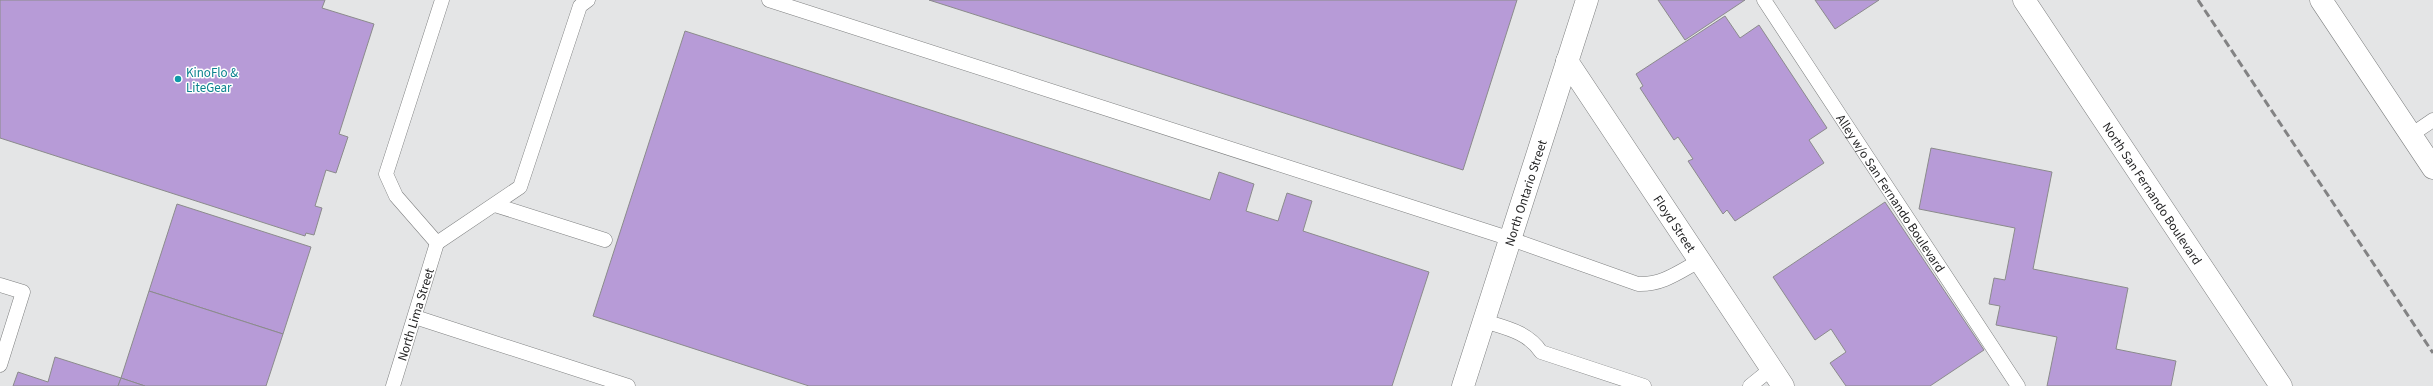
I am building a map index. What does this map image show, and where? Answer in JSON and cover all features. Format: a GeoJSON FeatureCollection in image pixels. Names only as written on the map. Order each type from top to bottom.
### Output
{"type":"FeatureCollection","features":[{"type":"Feature","properties":{"kind":"street","name":"North Ontario Street"},"geometry":{"type":"LineString","coordinates":[[1463,386],[1587,0]]}},
{"type":"Feature","properties":{"kind":"street","name":"North San Fernando Boulevard"},"geometry":{"type":"LineString","coordinates":[[2024,0],[2281,386]]}},
{"type":"Feature","properties":{"kind":"street"},"geometry":{"type":"LineString","coordinates":[[2321,0],[2433,168]]}},
{"type":"Feature","properties":{"kind":"street","name":"Floyd Street"},"geometry":{"type":"LineString","coordinates":[[1567,61],[1777,377]]}},
{"type":"Feature","properties":{"kind":"lane"},"geometry":{"type":"LineString","coordinates":[[442,0],[386,174],[396,196],[437,244],[520,187],[580,6],[588,0]]}},
{"type":"Feature","properties":{"kind":"lane"},"geometry":{"type":"LineString","coordinates":[[769,0],[1511,239],[1638,284],[1652,284],[1666,279],[1699,261]]}},
{"type":"Feature","properties":{"kind":"lane","name":"Alley w/o San Fernando Boulevard"},"geometry":{"type":"LineString","coordinates":[[1764,0],[2018,386]]}},
{"type":"Feature","properties":{"kind":"lane"},"geometry":{"type":"LineString","coordinates":[[2411,135],[2433,120]]}},
{"type":"Feature","properties":{"kind":"lane"},"geometry":{"type":"LineString","coordinates":[[495,205],[605,240]]}},
{"type":"Feature","properties":{"kind":"lane","name":"North Lima Street"},"geometry":{"type":"LineString","coordinates":[[393,386],[437,244]]}},
{"type":"Feature","properties":{"kind":"lane"},"geometry":{"type":"LineString","coordinates":[[0,285],[23,292],[0,365]]}},
{"type":"Feature","properties":{"kind":"lane"},"geometry":{"type":"LineString","coordinates":[[415,316],[628,386]]}},
{"type":"Feature","properties":{"kind":"lane"},"geometry":{"type":"LineString","coordinates":[[1484,321],[1523,334],[1533,341],[1541,352],[1644,386]]}},
{"type":"Feature","properties":{"kind":"lane"},"geometry":{"type":"LineString","coordinates":[[1750,386],[1777,377]]}},
{"type":"Feature","properties":{"kind":"building","name":"KinoFlo & LiteGear"},"geometry":{"type":"Polygon","coordinates":[[[0,0],[325,0],[322,8],[374,24],[339,134],[348,137],[336,173],[326,170],[315,206],[322,208],[314,235],[306,233],[305,236],[0,138],[0,0]]]}},
{"type":"Feature","properties":{"kind":"building"},"geometry":{"type":"Polygon","coordinates":[[[929,0],[1517,0],[1463,170],[929,0]]]}},
{"type":"Feature","properties":{"kind":"building"},"geometry":{"type":"Polygon","coordinates":[[[1658,0],[1745,0],[1685,40],[1658,0]]]}},
{"type":"Feature","properties":{"kind":"building"},"geometry":{"type":"Polygon","coordinates":[[[1815,0],[1879,0],[1835,29],[1815,0]]]}},
{"type":"Feature","properties":{"kind":"building"},"geometry":{"type":"Polygon","coordinates":[[[1725,16],[1740,38],[1759,25],[1827,128],[1809,140],[1824,163],[1735,221],[1727,210],[1723,214],[1688,161],[1693,159],[1678,137],[1674,140],[1640,88],[1643,86],[1636,74],[1725,16]]]}},
{"type":"Feature","properties":{"kind":"building"},"geometry":{"type":"Polygon","coordinates":[[[685,31],[1210,200],[1219,172],[1254,184],[1246,211],[1278,221],[1287,193],[1312,201],[1303,231],[1429,272],[1392,386],[809,386],[593,316],[685,31]]]}},
{"type":"Feature","properties":{"kind":"building"},"geometry":{"type":"Polygon","coordinates":[[[1931,148],[2052,172],[2033,269],[2128,288],[2116,349],[2176,361],[2171,386],[2047,386],[2057,337],[1996,325],[2000,306],[1989,304],[1994,278],[2005,280],[2015,228],[1919,209],[1931,148]]]}},
{"type":"Feature","properties":{"kind":"building"},"geometry":{"type":"Polygon","coordinates":[[[1885,202],[1984,350],[1930,386],[1846,386],[1830,363],[1846,352],[1831,329],[1815,340],[1773,277],[1885,202]]]}},
{"type":"Feature","properties":{"kind":"building"},"geometry":{"type":"Polygon","coordinates":[[[177,204],[311,247],[283,334],[149,291],[177,204]]]}},
{"type":"Feature","properties":{"kind":"building"},"geometry":{"type":"Polygon","coordinates":[[[149,291],[283,334],[266,386],[145,386],[121,378],[149,291]]]}},
{"type":"Feature","properties":{"kind":"building"},"geometry":{"type":"Polygon","coordinates":[[[55,357],[121,378],[118,386],[13,386],[18,372],[48,382],[55,357]]]}},
{"type":"Feature","properties":{"kind":"building"},"geometry":{"type":"Polygon","coordinates":[[[121,378],[145,386],[118,386],[121,378]]]}},
{"type":"Feature","properties":{"kind":"railway"},"geometry":{"type":"LineString","coordinates":[[2198,0],[2433,353]]}},
{"type":"Feature","properties":{"kind":"place","name":"KinoFlo & LiteGear"},"geometry":{"type":"Point","coordinates":[178,79]}}]}
